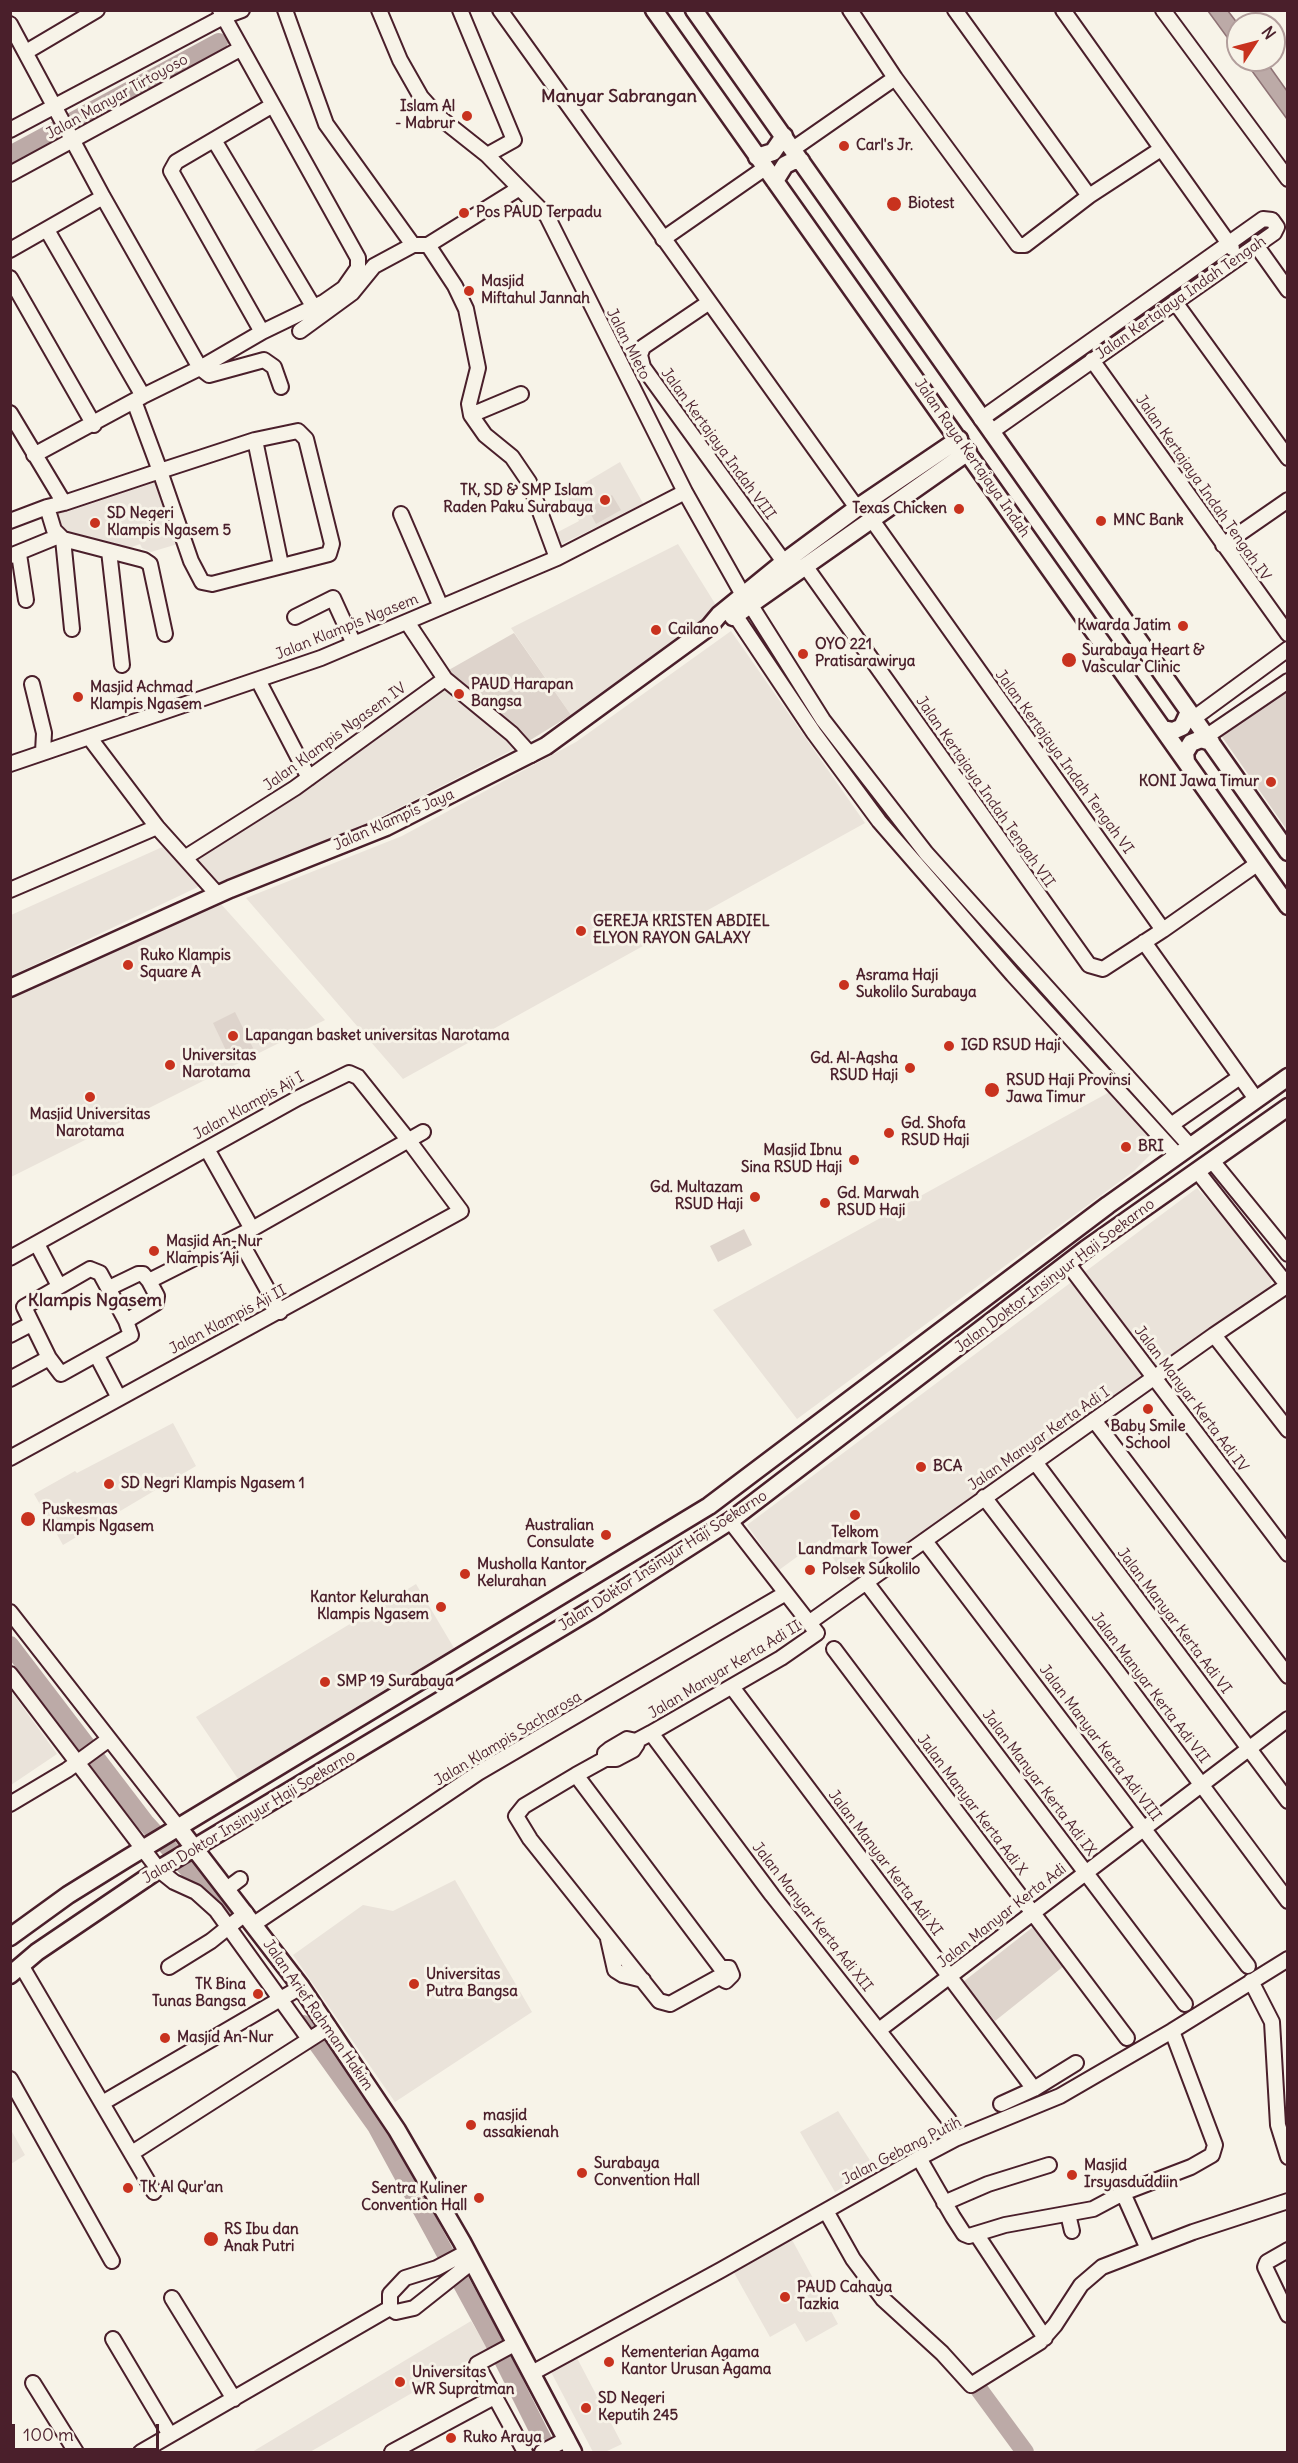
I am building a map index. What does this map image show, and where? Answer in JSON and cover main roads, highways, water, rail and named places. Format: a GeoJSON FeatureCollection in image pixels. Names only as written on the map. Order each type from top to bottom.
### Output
{"type":"FeatureCollection","features":[{"type":"Feature","properties":{"kind":"main road","name":"Jalan Raya Kertajaya Indah"},"geometry":{"type":"LineString","coordinates":[[654,10],[1287,906]]}},
{"type":"Feature","properties":{"kind":"main road","name":"Jalan Raya Kertajaya Indah"},"geometry":{"type":"LineString","coordinates":[[694,10],[1287,852]]}},
{"type":"Feature","properties":{"kind":"main road"},"geometry":{"type":"LineString","coordinates":[[793,149],[792,161],[785,165],[765,169],[772,152],[793,149]]}},
{"type":"Feature","properties":{"kind":"main road"},"geometry":{"type":"LineString","coordinates":[[767,584],[806,567],[872,520],[931,468],[963,445]]}},
{"type":"Feature","properties":{"kind":"main road"},"geometry":{"type":"LineString","coordinates":[[767,584],[784,562],[857,508],[931,468]]}},
{"type":"Feature","properties":{"kind":"main road","name":"Jalan Klampis Jaya"},"geometry":{"type":"LineString","coordinates":[[10,988],[218,895],[386,827],[531,755],[572,730],[767,584]]}},
{"type":"Feature","properties":{"kind":"main road"},"geometry":{"type":"LineString","coordinates":[[1163,729],[1173,731],[1182,727],[1191,715]]}},
{"type":"Feature","properties":{"kind":"main road"},"geometry":{"type":"LineString","coordinates":[[1185,761],[1185,753],[1191,743],[1209,739]]}},
{"type":"Feature","properties":{"kind":"main road","name":"Jalan Doktor Insinyur Haji Soekarno"},"geometry":{"type":"LineString","coordinates":[[10,1937],[68,1895],[578,1588],[709,1506],[1060,1241],[1287,1077]]}},
{"type":"Feature","properties":{"kind":"main road","name":"Jalan Doktor Insinyur Haji Soekarno"},"geometry":{"type":"LineString","coordinates":[[16,1970],[37,1952],[162,1868],[591,1610],[730,1521],[1074,1260],[1287,1107]]}},
{"type":"Feature","properties":{"kind":"main road"},"geometry":{"type":"LineString","coordinates":[[1060,1241],[1074,1260]]}},
{"type":"Feature","properties":{"kind":"main road"},"geometry":{"type":"LineString","coordinates":[[598,1574],[597,1587],[604,1596],[612,1596]]}},
{"type":"Feature","properties":{"kind":"main road"},"geometry":{"type":"LineString","coordinates":[[578,1588],[587,1597],[591,1610]]}},
{"type":"Feature","properties":{"kind":"main road","name":"Jalan Arief Rahman Hakim"},"geometry":{"type":"LineString","coordinates":[[172,1831],[189,1852],[234,1884],[240,1921],[289,1995],[317,2034],[398,2130],[462,2261],[512,2345],[532,2373],[564,2448]]}},
{"type":"Feature","properties":{"kind":"waterway"},"geometry":{"type":"LineString","coordinates":[[10,155],[219,42]]}},
{"type":"Feature","properties":{"kind":"waterway"},"geometry":{"type":"LineString","coordinates":[[10,1645],[145,1822],[205,1888],[225,1916]]}},
{"type":"Feature","properties":{"kind":"waterway"},"geometry":{"type":"LineString","coordinates":[[303,2024],[376,2126],[500,2354],[549,2452]]}},
{"type":"Feature","properties":{"kind":"waterway"},"geometry":{"type":"LineString","coordinates":[[978,2388],[1025,2452]]}},
{"type":"Feature","properties":{"kind":"place","name":"Islam Al - Mabrur"},"geometry":{"type":"Point","coordinates":[467,116]}},
{"type":"Feature","properties":{"kind":"place","name":"Carl's Jr."},"geometry":{"type":"Point","coordinates":[844,146]}},
{"type":"Feature","properties":{"kind":"place","name":"Biotest"},"geometry":{"type":"Point","coordinates":[894,204]}},
{"type":"Feature","properties":{"kind":"place","name":"Pos PAUD Terpadu"},"geometry":{"type":"Point","coordinates":[464,213]}},
{"type":"Feature","properties":{"kind":"place","name":"Masjid Miftahul Jannah"},"geometry":{"type":"Point","coordinates":[469,291]}},
{"type":"Feature","properties":{"kind":"place","name":"TK, SD & SMP Islam Raden Paku Surabaya"},"geometry":{"type":"Point","coordinates":[605,500]}},
{"type":"Feature","properties":{"kind":"place","name":"Texas Chicken"},"geometry":{"type":"Point","coordinates":[959,509]}},
{"type":"Feature","properties":{"kind":"place","name":"MNC Bank"},"geometry":{"type":"Point","coordinates":[1101,521]}},
{"type":"Feature","properties":{"kind":"place","name":"SD Negeri Klampis Ngasem 5"},"geometry":{"type":"Point","coordinates":[95,523]}},
{"type":"Feature","properties":{"kind":"place","name":"Kwarda Jatim"},"geometry":{"type":"Point","coordinates":[1183,626]}},
{"type":"Feature","properties":{"kind":"place","name":"Cailano"},"geometry":{"type":"Point","coordinates":[656,630]}},
{"type":"Feature","properties":{"kind":"place","name":"OYO 221 Pratisarawirya"},"geometry":{"type":"Point","coordinates":[803,654]}},
{"type":"Feature","properties":{"kind":"place","name":"Surabaya Heart & Vascular Clinic"},"geometry":{"type":"Point","coordinates":[1069,660]}},
{"type":"Feature","properties":{"kind":"place","name":"PAUD Harapan Bangsa"},"geometry":{"type":"Point","coordinates":[459,694]}},
{"type":"Feature","properties":{"kind":"place","name":"Masjid Achmad Klampis Ngasem"},"geometry":{"type":"Point","coordinates":[78,697]}},
{"type":"Feature","properties":{"kind":"place","name":"KONI Jawa Timur"},"geometry":{"type":"Point","coordinates":[1271,782]}},
{"type":"Feature","properties":{"kind":"place","name":"GEREJA KRISTEN ABDIEL ELYON RAYON GALAXY"},"geometry":{"type":"Point","coordinates":[581,931]}},
{"type":"Feature","properties":{"kind":"place","name":"Ruko Klampis Square A"},"geometry":{"type":"Point","coordinates":[128,965]}},
{"type":"Feature","properties":{"kind":"place","name":"Asrama Haji Sukolilo Surabaya"},"geometry":{"type":"Point","coordinates":[844,985]}},
{"type":"Feature","properties":{"kind":"place","name":"Lapangan basket universitas Narotama"},"geometry":{"type":"Point","coordinates":[233,1036]}},
{"type":"Feature","properties":{"kind":"place","name":"IGD RSUD Haji"},"geometry":{"type":"Point","coordinates":[949,1046]}},
{"type":"Feature","properties":{"kind":"place","name":"Universitas Narotama"},"geometry":{"type":"Point","coordinates":[170,1065]}},
{"type":"Feature","properties":{"kind":"place","name":"Gd. Al-Aqsha RSUD Haji"},"geometry":{"type":"Point","coordinates":[910,1068]}},
{"type":"Feature","properties":{"kind":"place","name":"RSUD Haji Provinsi Jawa Timur"},"geometry":{"type":"Point","coordinates":[992,1090]}},
{"type":"Feature","properties":{"kind":"place","name":"Masjid Universitas Narotama"},"geometry":{"type":"Point","coordinates":[90,1097]}},
{"type":"Feature","properties":{"kind":"place","name":"Gd. Shofa RSUD Haji"},"geometry":{"type":"Point","coordinates":[889,1133]}},
{"type":"Feature","properties":{"kind":"place","name":"BRI"},"geometry":{"type":"Point","coordinates":[1126,1147]}},
{"type":"Feature","properties":{"kind":"place","name":"Masjid Ibnu Sina RSUD Haji"},"geometry":{"type":"Point","coordinates":[854,1160]}},
{"type":"Feature","properties":{"kind":"place","name":"Gd. Multazam RSUD Haji"},"geometry":{"type":"Point","coordinates":[755,1197]}},
{"type":"Feature","properties":{"kind":"place","name":"Gd. Marwah RSUD Haji"},"geometry":{"type":"Point","coordinates":[825,1203]}},
{"type":"Feature","properties":{"kind":"place","name":"Masjid An-Nur Klampis Aji"},"geometry":{"type":"Point","coordinates":[154,1251]}},
{"type":"Feature","properties":{"kind":"place","name":"Baby Smile School"},"geometry":{"type":"Point","coordinates":[1148,1409]}},
{"type":"Feature","properties":{"kind":"place","name":"BCA"},"geometry":{"type":"Point","coordinates":[921,1467]}},
{"type":"Feature","properties":{"kind":"place","name":"SD Negri Klampis Ngasem 1"},"geometry":{"type":"Point","coordinates":[109,1484]}},
{"type":"Feature","properties":{"kind":"place","name":"Telkom Landmark Tower"},"geometry":{"type":"Point","coordinates":[855,1515]}},
{"type":"Feature","properties":{"kind":"place","name":"Puskesmas Klampis Ngasem"},"geometry":{"type":"Point","coordinates":[28,1519]}},
{"type":"Feature","properties":{"kind":"place","name":"Australian Consulate"},"geometry":{"type":"Point","coordinates":[606,1535]}},
{"type":"Feature","properties":{"kind":"place","name":"Polsek Sukolilo"},"geometry":{"type":"Point","coordinates":[810,1570]}},
{"type":"Feature","properties":{"kind":"place","name":"Musholla Kantor Kelurahan"},"geometry":{"type":"Point","coordinates":[465,1574]}},
{"type":"Feature","properties":{"kind":"place","name":"Kantor Kelurahan Klampis Ngasem"},"geometry":{"type":"Point","coordinates":[441,1607]}},
{"type":"Feature","properties":{"kind":"place","name":"SMP 19 Surabaya"},"geometry":{"type":"Point","coordinates":[325,1682]}},
{"type":"Feature","properties":{"kind":"place","name":"Universitas Putra Bangsa"},"geometry":{"type":"Point","coordinates":[414,1984]}},
{"type":"Feature","properties":{"kind":"place","name":"TK Bina Tunas Bangsa"},"geometry":{"type":"Point","coordinates":[258,1994]}},
{"type":"Feature","properties":{"kind":"place","name":"Masjid An-Nur"},"geometry":{"type":"Point","coordinates":[165,2038]}},
{"type":"Feature","properties":{"kind":"place","name":"masjid assakienah"},"geometry":{"type":"Point","coordinates":[471,2125]}},
{"type":"Feature","properties":{"kind":"place","name":"Surabaya Convention Hall"},"geometry":{"type":"Point","coordinates":[582,2173]}},
{"type":"Feature","properties":{"kind":"place","name":"Masjid Irsyasduddiin"},"geometry":{"type":"Point","coordinates":[1072,2175]}},
{"type":"Feature","properties":{"kind":"place","name":"TK Al Qur'an"},"geometry":{"type":"Point","coordinates":[128,2188]}},
{"type":"Feature","properties":{"kind":"place","name":"Sentra Kuliner Convention Hall"},"geometry":{"type":"Point","coordinates":[479,2198]}},
{"type":"Feature","properties":{"kind":"place","name":"RS Ibu dan Anak Putri"},"geometry":{"type":"Point","coordinates":[211,2239]}},
{"type":"Feature","properties":{"kind":"place","name":"PAUD Cahaya Tazkia"},"geometry":{"type":"Point","coordinates":[785,2297]}},
{"type":"Feature","properties":{"kind":"place","name":"Kementerian Agama Kantor Urusan Agama"},"geometry":{"type":"Point","coordinates":[609,2362]}},
{"type":"Feature","properties":{"kind":"place","name":"Universitas WR Supratman"},"geometry":{"type":"Point","coordinates":[400,2382]}},
{"type":"Feature","properties":{"kind":"place","name":"SD Negeri Keputih 245"},"geometry":{"type":"Point","coordinates":[586,2408]}},
{"type":"Feature","properties":{"kind":"place","name":"Ruko Araya"},"geometry":{"type":"Point","coordinates":[451,2438]}},
{"type":"Feature","properties":{"kind":"district","name":"Manyar Sabrangan"},"geometry":{"type":"Point","coordinates":[619,97]}},
{"type":"Feature","properties":{"kind":"district","name":"Klampis Ngasem"},"geometry":{"type":"Point","coordinates":[95,1301]}}]}
